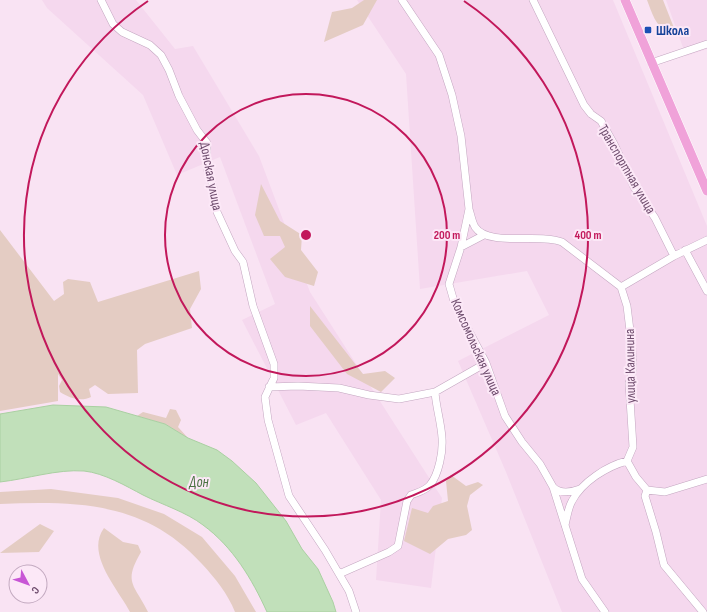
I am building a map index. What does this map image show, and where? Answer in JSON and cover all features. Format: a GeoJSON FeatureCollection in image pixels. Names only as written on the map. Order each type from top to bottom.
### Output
{"type":"FeatureCollection","features":[{"type":"Feature","properties":{"kind":"main road"},"geometry":{"type":"LineString","coordinates":[[625,0],[707,191]]}},
{"type":"Feature","properties":{"kind":"street","name":"Донская улица"},"geometry":{"type":"LineString","coordinates":[[101,0],[113,24],[122,32],[150,45],[161,55],[170,70],[179,96],[197,130],[207,143],[206,169],[213,186],[217,212],[235,251],[243,262],[253,306],[274,364],[274,378],[265,397],[268,420],[290,496],[350,591],[356,612]]}},
{"type":"Feature","properties":{"kind":"street","name":"Комсомольская улица"},"geometry":{"type":"LineString","coordinates":[[402,0],[439,55],[452,95],[461,136],[469,209],[461,247],[449,284],[455,305],[486,363],[505,416],[522,442],[540,464],[553,487],[582,579],[605,612]]}},
{"type":"Feature","properties":{"kind":"street","name":"Транспортная улица"},"geometry":{"type":"LineString","coordinates":[[533,0],[584,105],[591,114],[600,121],[614,144],[634,186],[655,218],[674,256]]}},
{"type":"Feature","properties":{"kind":"street"},"geometry":{"type":"LineString","coordinates":[[651,62],[707,44]]}},
{"type":"Feature","properties":{"kind":"street"},"geometry":{"type":"LineString","coordinates":[[469,209],[475,227],[484,235],[506,238],[553,238],[568,246],[621,287],[674,256],[707,240]]}},
{"type":"Feature","properties":{"kind":"street"},"geometry":{"type":"LineString","coordinates":[[461,247],[484,235]]}},
{"type":"Feature","properties":{"kind":"street"},"geometry":{"type":"LineString","coordinates":[[685,250],[707,291]]}},
{"type":"Feature","properties":{"kind":"street","name":"улица Калинина"},"geometry":{"type":"LineString","coordinates":[[621,287],[627,306],[632,347],[632,371],[629,382],[633,447],[627,461]]}},
{"type":"Feature","properties":{"kind":"street"},"geometry":{"type":"LineString","coordinates":[[269,387],[298,386],[339,388],[369,395],[399,399],[435,392],[486,363]]}},
{"type":"Feature","properties":{"kind":"street"},"geometry":{"type":"LineString","coordinates":[[339,574],[389,552],[398,546],[407,501],[411,495],[423,491],[430,485],[436,475],[443,439],[435,392]]}},
{"type":"Feature","properties":{"kind":"street"},"geometry":{"type":"LineString","coordinates":[[553,487],[556,490],[565,492],[580,489],[616,464],[627,461],[636,478],[647,490],[665,492],[707,479]]}},
{"type":"Feature","properties":{"kind":"street"},"geometry":{"type":"LineString","coordinates":[[565,525],[569,509],[580,489]]}},
{"type":"Feature","properties":{"kind":"street"},"geometry":{"type":"LineString","coordinates":[[647,490],[645,496],[664,565],[703,612]]}},
{"type":"Feature","properties":{"kind":"shaded area"},"geometry":{"type":"Polygon","coordinates":[[[42,0],[136,0],[175,49],[193,46],[259,156],[310,292],[442,498],[431,588],[376,580],[381,500],[326,413],[296,425],[242,320],[275,304],[220,157],[177,175],[143,95],[47,8],[42,0]]]}},
{"type":"Feature","properties":{"kind":"shaded area"},"geometry":{"type":"Polygon","coordinates":[[[357,0],[613,0],[707,226],[707,612],[562,612],[506,472],[458,361],[549,315],[527,271],[420,289],[406,74],[357,0]]]}},
{"type":"Feature","properties":{"kind":"shaded area"},"geometry":{"type":"Polygon","coordinates":[[[364,0],[377,0],[363,25],[324,42],[332,12],[352,8],[364,0]]]}},
{"type":"Feature","properties":{"kind":"shaded area"},"geometry":{"type":"Polygon","coordinates":[[[647,0],[663,0],[674,28],[673,31],[668,33],[660,26],[654,18],[647,0]]]}},
{"type":"Feature","properties":{"kind":"shaded area"},"geometry":{"type":"Polygon","coordinates":[[[666,0],[707,0],[707,49],[686,56],[666,0]]]}},
{"type":"Feature","properties":{"kind":"shaded area"},"geometry":{"type":"Polygon","coordinates":[[[261,184],[280,221],[302,235],[301,250],[318,272],[314,286],[285,277],[270,259],[285,247],[280,236],[264,236],[255,215],[261,184]]]}},
{"type":"Feature","properties":{"kind":"shaded area"},"geometry":{"type":"Polygon","coordinates":[[[0,230],[54,301],[64,294],[63,282],[68,279],[90,282],[98,302],[199,271],[201,289],[190,309],[192,328],[145,344],[137,350],[138,393],[108,394],[95,385],[89,389],[91,397],[75,399],[60,392],[59,386],[62,380],[58,374],[58,401],[0,411],[0,230]]]}},
{"type":"Feature","properties":{"kind":"shaded area"},"geometry":{"type":"Polygon","coordinates":[[[310,306],[363,374],[385,371],[395,378],[381,392],[347,374],[310,326],[310,306]]]}},
{"type":"Feature","properties":{"kind":"shaded area"},"geometry":{"type":"Polygon","coordinates":[[[170,409],[176,410],[181,420],[178,427],[188,438],[165,424],[137,416],[143,412],[166,418],[170,409]]]}},
{"type":"Feature","properties":{"kind":"shaded area"},"geometry":{"type":"Polygon","coordinates":[[[451,475],[466,486],[478,482],[483,485],[470,495],[467,506],[472,530],[466,535],[448,539],[430,554],[404,541],[412,508],[428,513],[433,506],[448,501],[446,481],[451,475]]]}},
{"type":"Feature","properties":{"kind":"shaded area"},"geometry":{"type":"Polygon","coordinates":[[[51,489],[118,498],[164,514],[202,537],[235,576],[256,612],[235,612],[229,599],[216,581],[202,564],[180,543],[158,528],[134,517],[110,510],[84,505],[57,503],[0,504],[0,492],[51,489]]]}},
{"type":"Feature","properties":{"kind":"shaded area"},"geometry":{"type":"Polygon","coordinates":[[[40,524],[54,531],[39,552],[0,553],[40,524]]]}},
{"type":"Feature","properties":{"kind":"shaded area"},"geometry":{"type":"Polygon","coordinates":[[[104,528],[123,542],[138,545],[141,552],[133,571],[132,583],[148,612],[130,612],[105,571],[98,549],[99,538],[104,528]]]}},
{"type":"Feature","properties":{"kind":"water","name":"Дон"},"geometry":{"type":"Polygon","coordinates":[[[53,405],[106,407],[165,424],[188,438],[217,450],[232,461],[256,483],[286,521],[302,549],[318,569],[336,612],[267,612],[241,564],[224,543],[214,534],[189,516],[107,477],[92,472],[63,471],[0,482],[0,414],[53,405]]]}},
{"type":"Feature","properties":{"kind":"place","name":"Школа"},"geometry":{"type":"Point","coordinates":[648,30]}}]}
